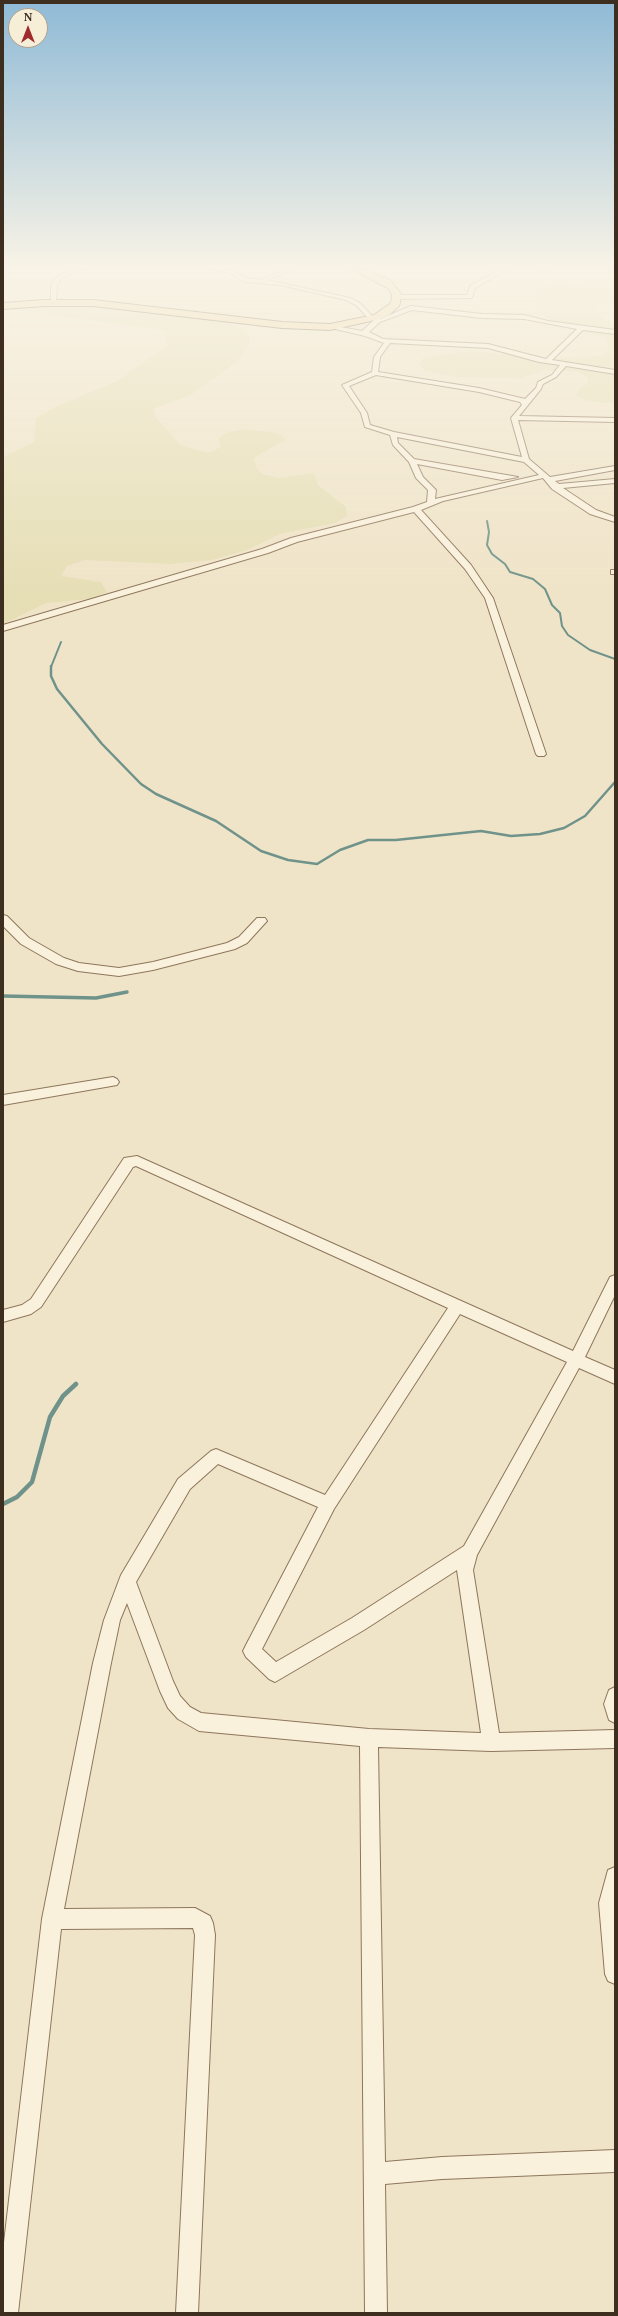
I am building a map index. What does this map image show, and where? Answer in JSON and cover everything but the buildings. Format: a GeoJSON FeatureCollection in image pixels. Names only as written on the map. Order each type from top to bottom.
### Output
{"type":"FeatureCollection","features":[{"type":"Feature","properties":{"kind":"street"},"geometry":{"type":"LineString","coordinates":[[366,377],[345,386],[364,413],[367,426],[393,434],[526,460],[555,487],[593,512],[615,520]]}},
{"type":"Feature","properties":{"kind":"street"},"geometry":{"type":"LineString","coordinates":[[400,377],[479,390],[520,399],[525,403]]}},
{"type":"Feature","properties":{"kind":"street"},"geometry":{"type":"LineString","coordinates":[[514,418],[539,388],[540,383],[550,377]]}},
{"type":"Feature","properties":{"kind":"street"},"geometry":{"type":"LineString","coordinates":[[514,418],[615,420]]}},
{"type":"Feature","properties":{"kind":"street"},"geometry":{"type":"LineString","coordinates":[[514,418],[526,460]]}},
{"type":"Feature","properties":{"kind":"street"},"geometry":{"type":"LineString","coordinates":[[393,434],[395,444],[412,461],[420,478],[432,490],[431,503]]}},
{"type":"Feature","properties":{"kind":"street"},"geometry":{"type":"LineString","coordinates":[[412,461],[502,478],[523,476],[546,478],[615,468]]}},
{"type":"Feature","properties":{"kind":"street"},"geometry":{"type":"LineString","coordinates":[[3,628],[265,551],[294,540],[416,509],[431,503],[535,478]]}},
{"type":"Feature","properties":{"kind":"street"},"geometry":{"type":"LineString","coordinates":[[555,487],[615,481]]}},
{"type":"Feature","properties":{"kind":"street"},"geometry":{"type":"LineString","coordinates":[[416,509],[468,567],[489,598],[540,754]]}},
{"type":"Feature","properties":{"kind":"street"},"geometry":{"type":"LineString","coordinates":[[3,919],[26,941],[55,959],[78,967],[112,972],[153,966],[230,946],[244,940],[261,920]]}},
{"type":"Feature","properties":{"kind":"street"},"geometry":{"type":"LineString","coordinates":[[3,1100],[113,1082]]}},
{"type":"Feature","properties":{"kind":"street"},"geometry":{"type":"LineString","coordinates":[[3,1316],[26,1310],[36,1304],[129,1162],[137,1161],[615,1377]]}},
{"type":"Feature","properties":{"kind":"street"},"geometry":{"type":"LineString","coordinates":[[491,1742],[465,1570],[470,1552],[576,1360],[615,1281]]}},
{"type":"Feature","properties":{"kind":"street"},"geometry":{"type":"LineString","coordinates":[[457,1306],[328,1504],[252,1651],[275,1673],[358,1624],[470,1552]]}},
{"type":"Feature","properties":{"kind":"street"},"geometry":{"type":"LineString","coordinates":[[7,2313],[52,1919],[102,1663],[112,1620],[127,1581],[184,1484],[216,1456],[328,1504]]}},
{"type":"Feature","properties":{"kind":"street"},"geometry":{"type":"LineString","coordinates":[[127,1581],[166,1685],[174,1702],[184,1713],[199,1722],[369,1738],[491,1742],[615,1739]]}},
{"type":"Feature","properties":{"kind":"street"},"geometry":{"type":"LineString","coordinates":[[615,1696],[613,1704],[615,1714]]}},
{"type":"Feature","properties":{"kind":"street"},"geometry":{"type":"LineString","coordinates":[[369,1738],[376,2313]]}},
{"type":"Feature","properties":{"kind":"street"},"geometry":{"type":"LineString","coordinates":[[615,1876],[609,1903],[615,1974]]}},
{"type":"Feature","properties":{"kind":"street"},"geometry":{"type":"LineString","coordinates":[[52,1919],[195,1918],[203,1923],[204,1943],[187,2313]]}},
{"type":"Feature","properties":{"kind":"street"},"geometry":{"type":"LineString","coordinates":[[375,2174],[442,2168],[615,2161]]}},
{"type":"Feature","properties":{"kind":"shaded area"},"geometry":{"type":"Polygon","coordinates":[[[123,377],[215,377],[189,396],[153,409],[155,416],[180,445],[209,453],[221,447],[218,439],[226,433],[243,429],[278,433],[286,439],[254,458],[256,467],[262,474],[279,478],[314,473],[318,485],[346,507],[347,516],[335,523],[280,534],[247,550],[212,560],[170,564],[85,560],[67,566],[61,576],[101,582],[107,592],[91,599],[46,603],[3,624],[3,457],[34,442],[36,418],[59,405],[117,381],[123,377]]]}},
{"type":"Feature","properties":{"kind":"shaded area"},"geometry":{"type":"Polygon","coordinates":[[[461,377],[525,377],[522,378],[461,377]]]}},
{"type":"Feature","properties":{"kind":"shaded area"},"geometry":{"type":"Polygon","coordinates":[[[586,377],[615,377],[615,402],[603,403],[586,401],[576,395],[579,389],[587,384],[588,378],[586,377]]]}},
{"type":"Feature","properties":{"kind":"waterway"},"geometry":{"type":"LineString","coordinates":[[487,521],[489,532],[487,545],[492,554],[505,564],[510,572],[533,579],[545,589],[552,605],[560,613],[562,626],[568,635],[590,650],[615,659]]}},
{"type":"Feature","properties":{"kind":"waterway"},"geometry":{"type":"LineString","coordinates":[[51,667],[61,642]]}},
{"type":"Feature","properties":{"kind":"waterway"},"geometry":{"type":"LineString","coordinates":[[51,667],[51,676],[57,689],[102,744],[141,784],[156,794],[216,821],[261,851],[288,860],[317,864],[340,850],[368,840],[396,840],[481,831],[511,836],[540,834],[564,828],[585,816],[615,782]]}},
{"type":"Feature","properties":{"kind":"waterway"},"geometry":{"type":"LineString","coordinates":[[3,996],[96,998],[127,992]]}},
{"type":"Feature","properties":{"kind":"waterway"},"geometry":{"type":"LineString","coordinates":[[3,1504],[17,1497],[32,1482],[50,1417],[63,1396],[76,1384]]}}]}
